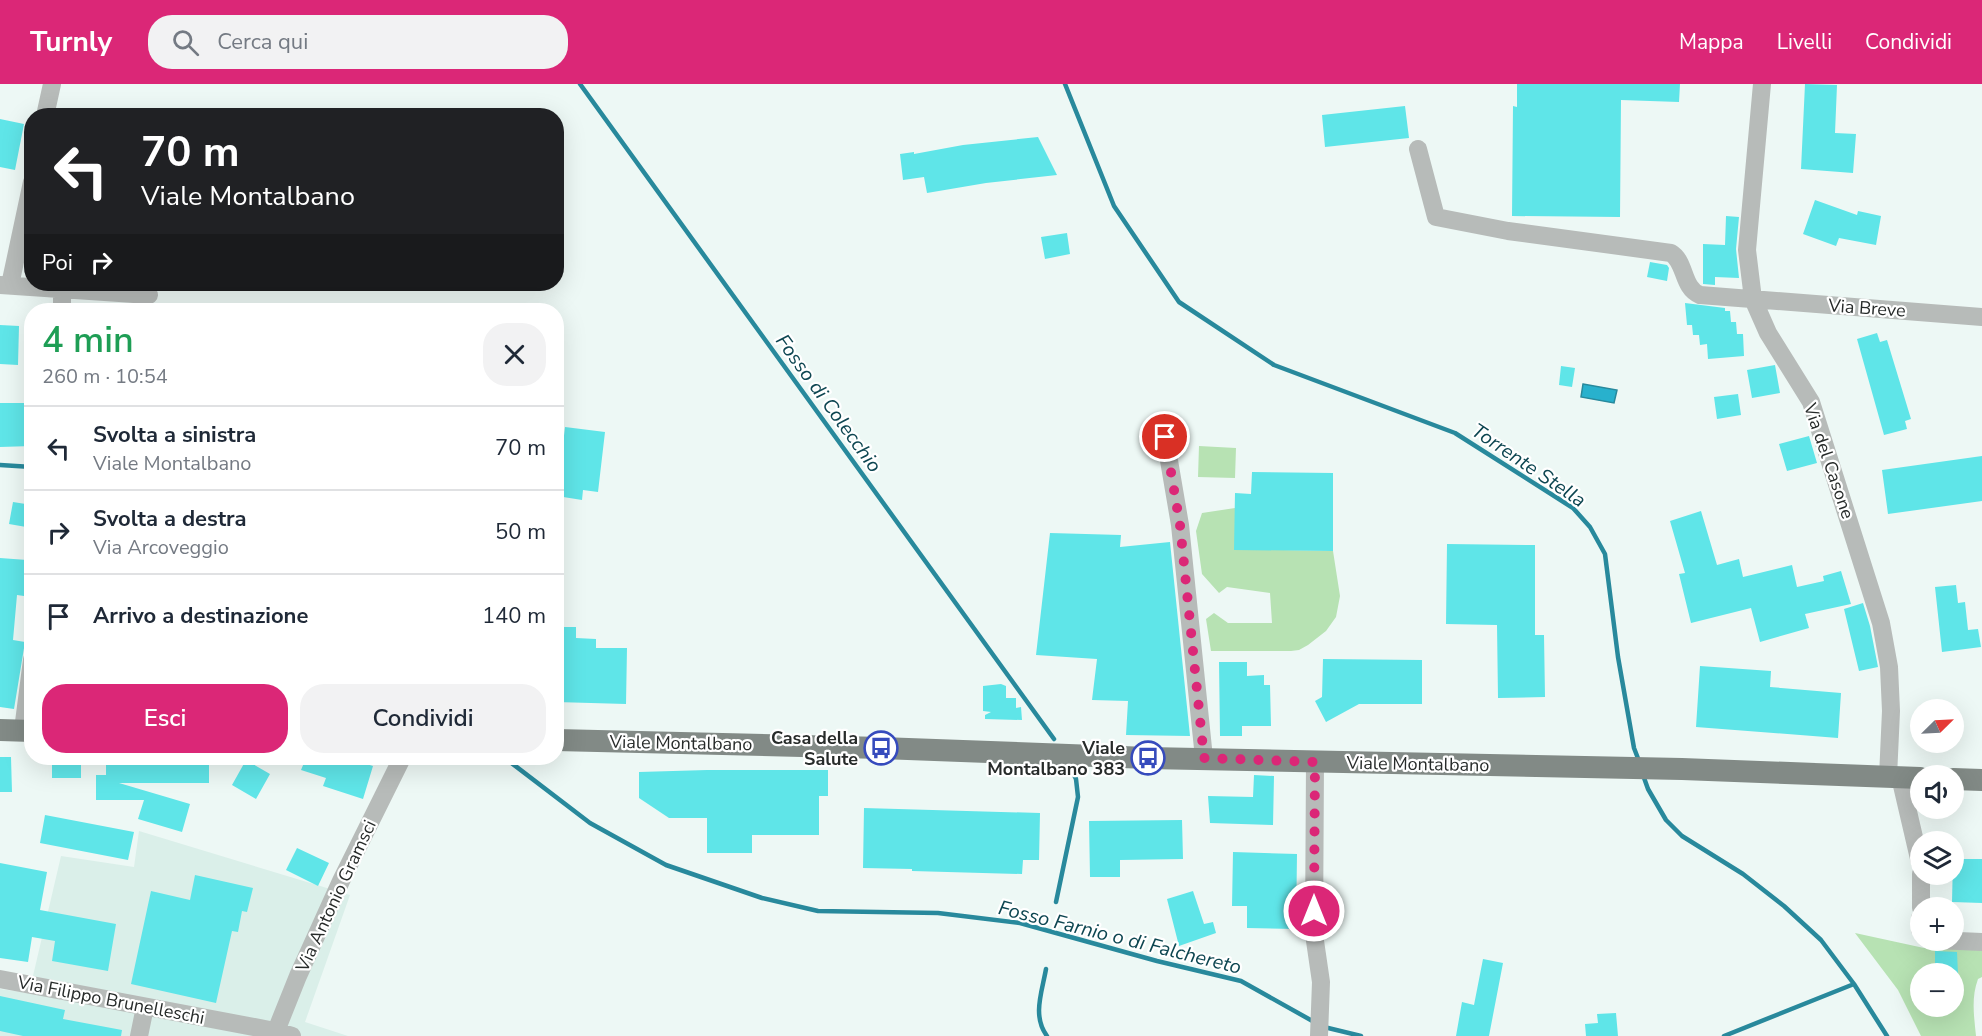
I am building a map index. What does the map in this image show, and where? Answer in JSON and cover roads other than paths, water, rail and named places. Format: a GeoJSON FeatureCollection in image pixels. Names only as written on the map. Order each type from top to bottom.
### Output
{"type":"FeatureCollection","features":[{"type":"Feature","properties":{"kind":"main road"},"geometry":{"type":"LineString","coordinates":[[0,730],[24,730]]}},
{"type":"Feature","properties":{"kind":"main road","name":"Viale Montalbano"},"geometry":{"type":"LineString","coordinates":[[564,740],[881,748],[1038,755],[1612,767],[1903,777]]}},
{"type":"Feature","properties":{"kind":"main road"},"geometry":{"type":"LineString","coordinates":[[1964,779],[1982,780]]}},
{"type":"Feature","properties":{"kind":"street"},"geometry":{"type":"LineString","coordinates":[[47,108],[52,84]]}},
{"type":"Feature","properties":{"kind":"street","name":"Via del Casone"},"geometry":{"type":"LineString","coordinates":[[1762,84],[1747,250],[1753,299],[1768,333],[1811,402],[1881,623],[1889,667],[1891,711],[1914,831]]}},
{"type":"Feature","properties":{"kind":"street","name":"Via Breve"},"geometry":{"type":"LineString","coordinates":[[1418,149],[1436,217],[1508,231],[1671,252],[1676,256],[1691,290],[1700,295],[1982,317]]}},
{"type":"Feature","properties":{"kind":"street"},"geometry":{"type":"LineString","coordinates":[[24,213],[5,285],[24,287]]}},
{"type":"Feature","properties":{"kind":"street"},"geometry":{"type":"LineString","coordinates":[[79,291],[149,295]]}},
{"type":"Feature","properties":{"kind":"street"},"geometry":{"type":"LineString","coordinates":[[1165,437],[1180,525],[1204,758]]}},
{"type":"Feature","properties":{"kind":"street"},"geometry":{"type":"LineString","coordinates":[[1315,762],[1314,934],[1321,982],[1319,1035]]}},
{"type":"Feature","properties":{"kind":"street","name":"Via Antonio Gramsci"},"geometry":{"type":"LineString","coordinates":[[280,1034],[341,881],[399,765]]}},
{"type":"Feature","properties":{"kind":"street"},"geometry":{"type":"LineString","coordinates":[[1964,941],[1982,942]]}},
{"type":"Feature","properties":{"kind":"street","name":"Via Filippo Brunelleschi"},"geometry":{"type":"LineString","coordinates":[[0,980],[280,1034]]}},
{"type":"Feature","properties":{"kind":"street"},"geometry":{"type":"LineString","coordinates":[[139,1036],[145,1007]]}},
{"type":"Feature","properties":{"kind":"water"},"geometry":{"type":"Polygon","coordinates":[[[1583,384],[1617,390],[1614,403],[1581,397],[1583,384]]]}},
{"type":"Feature","properties":{"kind":"waterway","name":"Fosso di Colecchio"},"geometry":{"type":"LineString","coordinates":[[580,84],[1054,739]]}},
{"type":"Feature","properties":{"kind":"waterway","name":"Torrente Stella"},"geometry":{"type":"LineString","coordinates":[[1065,84],[1114,206],[1179,302],[1274,365],[1455,433],[1573,508],[1590,527],[1605,554],[1618,657],[1634,748],[1639,761]]}},
{"type":"Feature","properties":{"kind":"waterway","name":"Fosso Farnio o di Falchereto"},"geometry":{"type":"LineString","coordinates":[[0,465],[24,466]]}},
{"type":"Feature","properties":{"kind":"waterway","name":"Fosso Farnio o di Falchereto"},"geometry":{"type":"LineString","coordinates":[[514,765],[590,823],[666,865],[762,898],[818,911],[938,913],[1020,923],[1157,961],[1241,981],[1316,1023]]}},
{"type":"Feature","properties":{"kind":"waterway","name":"Fosso di Colecchio"},"geometry":{"type":"LineString","coordinates":[[1056,902],[1078,797],[1076,779],[1071,769]]}},
{"type":"Feature","properties":{"kind":"waterway","name":"Torrente Stella"},"geometry":{"type":"LineString","coordinates":[[1643,775],[1648,789],[1666,820],[1682,836],[1743,874],[1784,906],[1821,940],[1854,984],[1887,1036]]}},
{"type":"Feature","properties":{"kind":"waterway","name":"Fosso di Colecchio"},"geometry":{"type":"LineString","coordinates":[[1046,969],[1039,1012],[1042,1028],[1047,1036]]}},
{"type":"Feature","properties":{"kind":"waterway","name":"Fosso Farnio o di Falchereto"},"geometry":{"type":"LineString","coordinates":[[1724,1036],[1854,984]]}},
{"type":"Feature","properties":{"kind":"waterway","name":"Fosso Farnio o di Falchereto"},"geometry":{"type":"LineString","coordinates":[[1324,1027],[1361,1036]]}},
{"type":"Feature","properties":{"kind":"place","name":"Casa della Salute"},"geometry":{"type":"Point","coordinates":[881,748]}},
{"type":"Feature","properties":{"kind":"place","name":"Viale Montalbano 383"},"geometry":{"type":"Point","coordinates":[1148,758]}}]}
